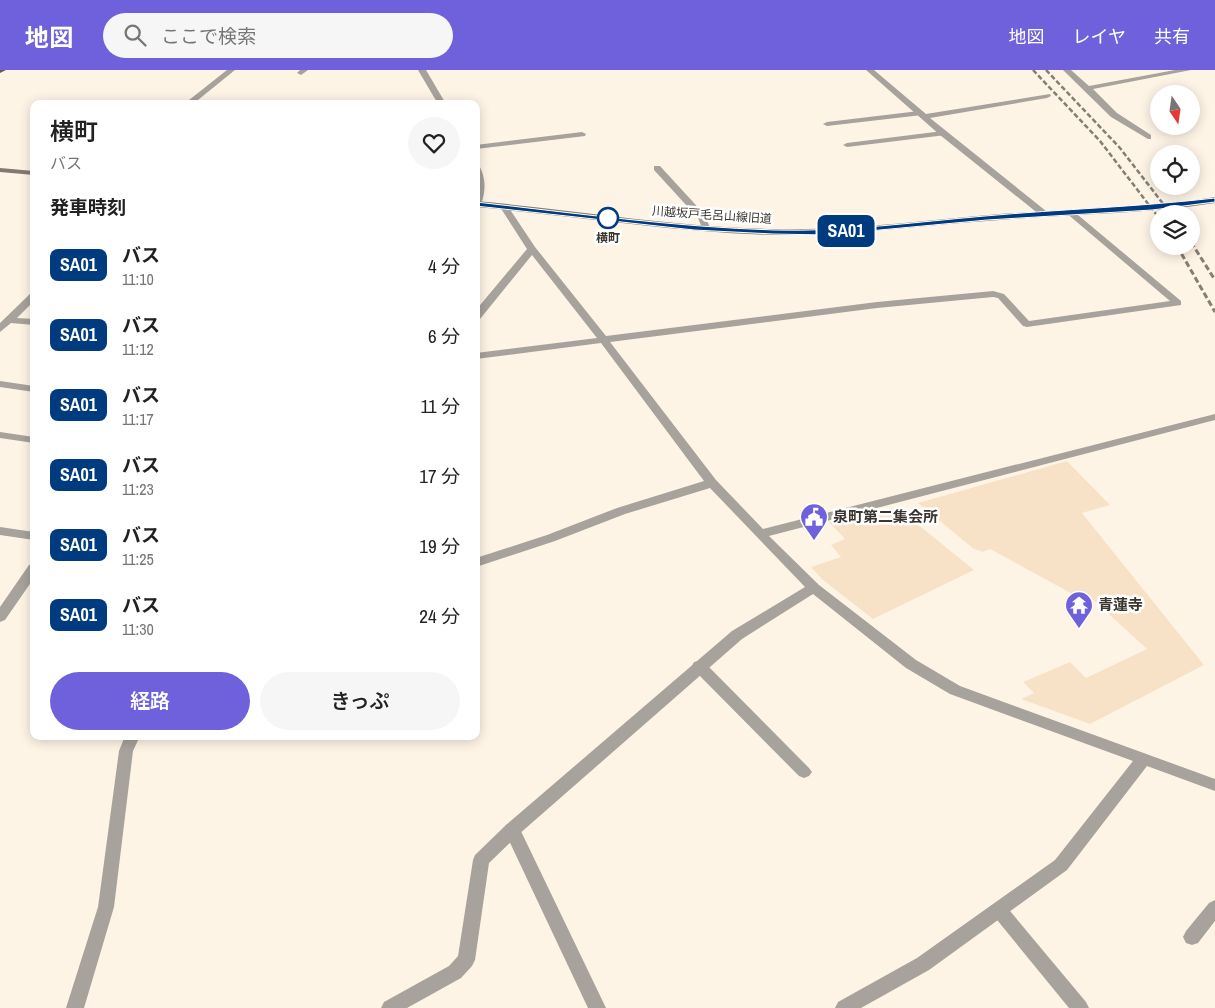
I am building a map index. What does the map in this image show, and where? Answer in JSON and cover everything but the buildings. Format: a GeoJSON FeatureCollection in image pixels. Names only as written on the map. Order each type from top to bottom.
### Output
{"type":"FeatureCollection","features":[{"type":"Feature","properties":{"kind":"street"},"geometry":{"type":"LineString","coordinates":[[193,100],[232,70]]}},
{"type":"Feature","properties":{"kind":"street"},"geometry":{"type":"LineString","coordinates":[[422,70],[440,100]]}},
{"type":"Feature","properties":{"kind":"street"},"geometry":{"type":"LineString","coordinates":[[870,70],[921,115],[1043,214]]}},
{"type":"Feature","properties":{"kind":"street"},"geometry":{"type":"LineString","coordinates":[[1067,70],[1088,88],[1114,115],[1148,137]]}},
{"type":"Feature","properties":{"kind":"street"},"geometry":{"type":"LineString","coordinates":[[1088,88],[1187,70]]}},
{"type":"Feature","properties":{"kind":"street"},"geometry":{"type":"LineString","coordinates":[[827,124],[921,115],[1047,96]]}},
{"type":"Feature","properties":{"kind":"street"},"geometry":{"type":"LineString","coordinates":[[847,145],[943,133]]}},
{"type":"Feature","properties":{"kind":"street"},"geometry":{"type":"LineString","coordinates":[[480,147],[582,134]]}},
{"type":"Feature","properties":{"kind":"street"},"geometry":{"type":"LineString","coordinates":[[657,168],[702,217],[706,228]]}},
{"type":"Feature","properties":{"kind":"street"},"geometry":{"type":"LineString","coordinates":[[0,170],[30,173]]}},
{"type":"Feature","properties":{"kind":"street"},"geometry":{"type":"LineString","coordinates":[[480,175],[480,189]]}},
{"type":"Feature","properties":{"kind":"street","name":"川越坂戸毛呂山線旧道"},"geometry":{"type":"LineString","coordinates":[[480,204],[706,228],[826,233],[1069,212],[1152,208],[1215,200]]}},
{"type":"Feature","properties":{"kind":"street"},"geometry":{"type":"LineString","coordinates":[[504,207],[532,249],[604,339],[659,415],[712,483],[814,588],[910,664],[955,690],[1215,785]]}},
{"type":"Feature","properties":{"kind":"street"},"geometry":{"type":"LineString","coordinates":[[480,355],[877,305],[993,294],[1002,296],[1027,324],[1178,303],[1069,212]]}},
{"type":"Feature","properties":{"kind":"street"},"geometry":{"type":"LineString","coordinates":[[480,312],[532,249]]}},
{"type":"Feature","properties":{"kind":"street"},"geometry":{"type":"LineString","coordinates":[[0,329],[30,299]]}},
{"type":"Feature","properties":{"kind":"street"},"geometry":{"type":"LineString","coordinates":[[9,320],[30,322]]}},
{"type":"Feature","properties":{"kind":"street"},"geometry":{"type":"LineString","coordinates":[[0,384],[30,388]]}},
{"type":"Feature","properties":{"kind":"street"},"geometry":{"type":"LineString","coordinates":[[760,534],[1215,417]]}},
{"type":"Feature","properties":{"kind":"street"},"geometry":{"type":"LineString","coordinates":[[0,434],[30,439]]}},
{"type":"Feature","properties":{"kind":"street"},"geometry":{"type":"LineString","coordinates":[[480,562],[551,538],[621,511],[712,483]]}},
{"type":"Feature","properties":{"kind":"street"},"geometry":{"type":"LineString","coordinates":[[0,531],[30,535]]}},
{"type":"Feature","properties":{"kind":"street"},"geometry":{"type":"LineString","coordinates":[[0,617],[30,574]]}},
{"type":"Feature","properties":{"kind":"street"},"geometry":{"type":"LineString","coordinates":[[390,1008],[455,972],[466,960],[481,860],[512,830],[699,666],[737,635],[814,588]]}},
{"type":"Feature","properties":{"kind":"street"},"geometry":{"type":"LineString","coordinates":[[699,666],[804,772]]}},
{"type":"Feature","properties":{"kind":"street"},"geometry":{"type":"LineString","coordinates":[[75,1008],[106,907],[126,751],[131,740]]}},
{"type":"Feature","properties":{"kind":"street"},"geometry":{"type":"LineString","coordinates":[[844,1008],[923,964],[1061,865],[1143,760]]}},
{"type":"Feature","properties":{"kind":"street"},"geometry":{"type":"LineString","coordinates":[[512,830],[597,1008]]}},
{"type":"Feature","properties":{"kind":"street"},"geometry":{"type":"LineString","coordinates":[[1192,938],[1215,908]]}},
{"type":"Feature","properties":{"kind":"street"},"geometry":{"type":"LineString","coordinates":[[999,910],[1080,1008]]}},
{"type":"Feature","properties":{"kind":"shaded area"},"geometry":{"type":"Polygon","coordinates":[[[1067,461],[1110,505],[1082,513],[1204,665],[1090,724],[1021,699],[1034,693],[1023,682],[1070,662],[1086,678],[1147,649],[1089,596],[1078,597],[990,549],[983,552],[974,549],[918,503],[1067,461]]]}},
{"type":"Feature","properties":{"kind":"shaded area"},"geometry":{"type":"Polygon","coordinates":[[[890,508],[900,510],[974,570],[873,619],[823,580],[811,567],[841,557],[831,545],[845,539],[829,522],[890,508]]]}},
{"type":"Feature","properties":{"kind":"railway"},"geometry":{"type":"LineString","coordinates":[[1033,70],[1100,141],[1150,206]]}},
{"type":"Feature","properties":{"kind":"railway"},"geometry":{"type":"LineString","coordinates":[[1046,70],[1120,148],[1164,205]]}},
{"type":"Feature","properties":{"kind":"railway"},"geometry":{"type":"LineString","coordinates":[[1182,255],[1215,312]]}},
{"type":"Feature","properties":{"kind":"railway"},"geometry":{"type":"LineString","coordinates":[[1199,255],[1215,280]]}},
{"type":"Feature","properties":{"kind":"bus line","name":"SA01"},"geometry":{"type":"LineString","coordinates":[[480,204],[694,228],[826,233],[987,218],[1152,208],[1215,200]]}},
{"type":"Feature","properties":{"kind":"place","name":"横町"},"geometry":{"type":"Point","coordinates":[608,218]}},
{"type":"Feature","properties":{"kind":"place","name":"泉町第二集会所"},"geometry":{"type":"Point","coordinates":[814,541]}},
{"type":"Feature","properties":{"kind":"place","name":"青蓮寺"},"geometry":{"type":"Point","coordinates":[1079,629]}}]}
